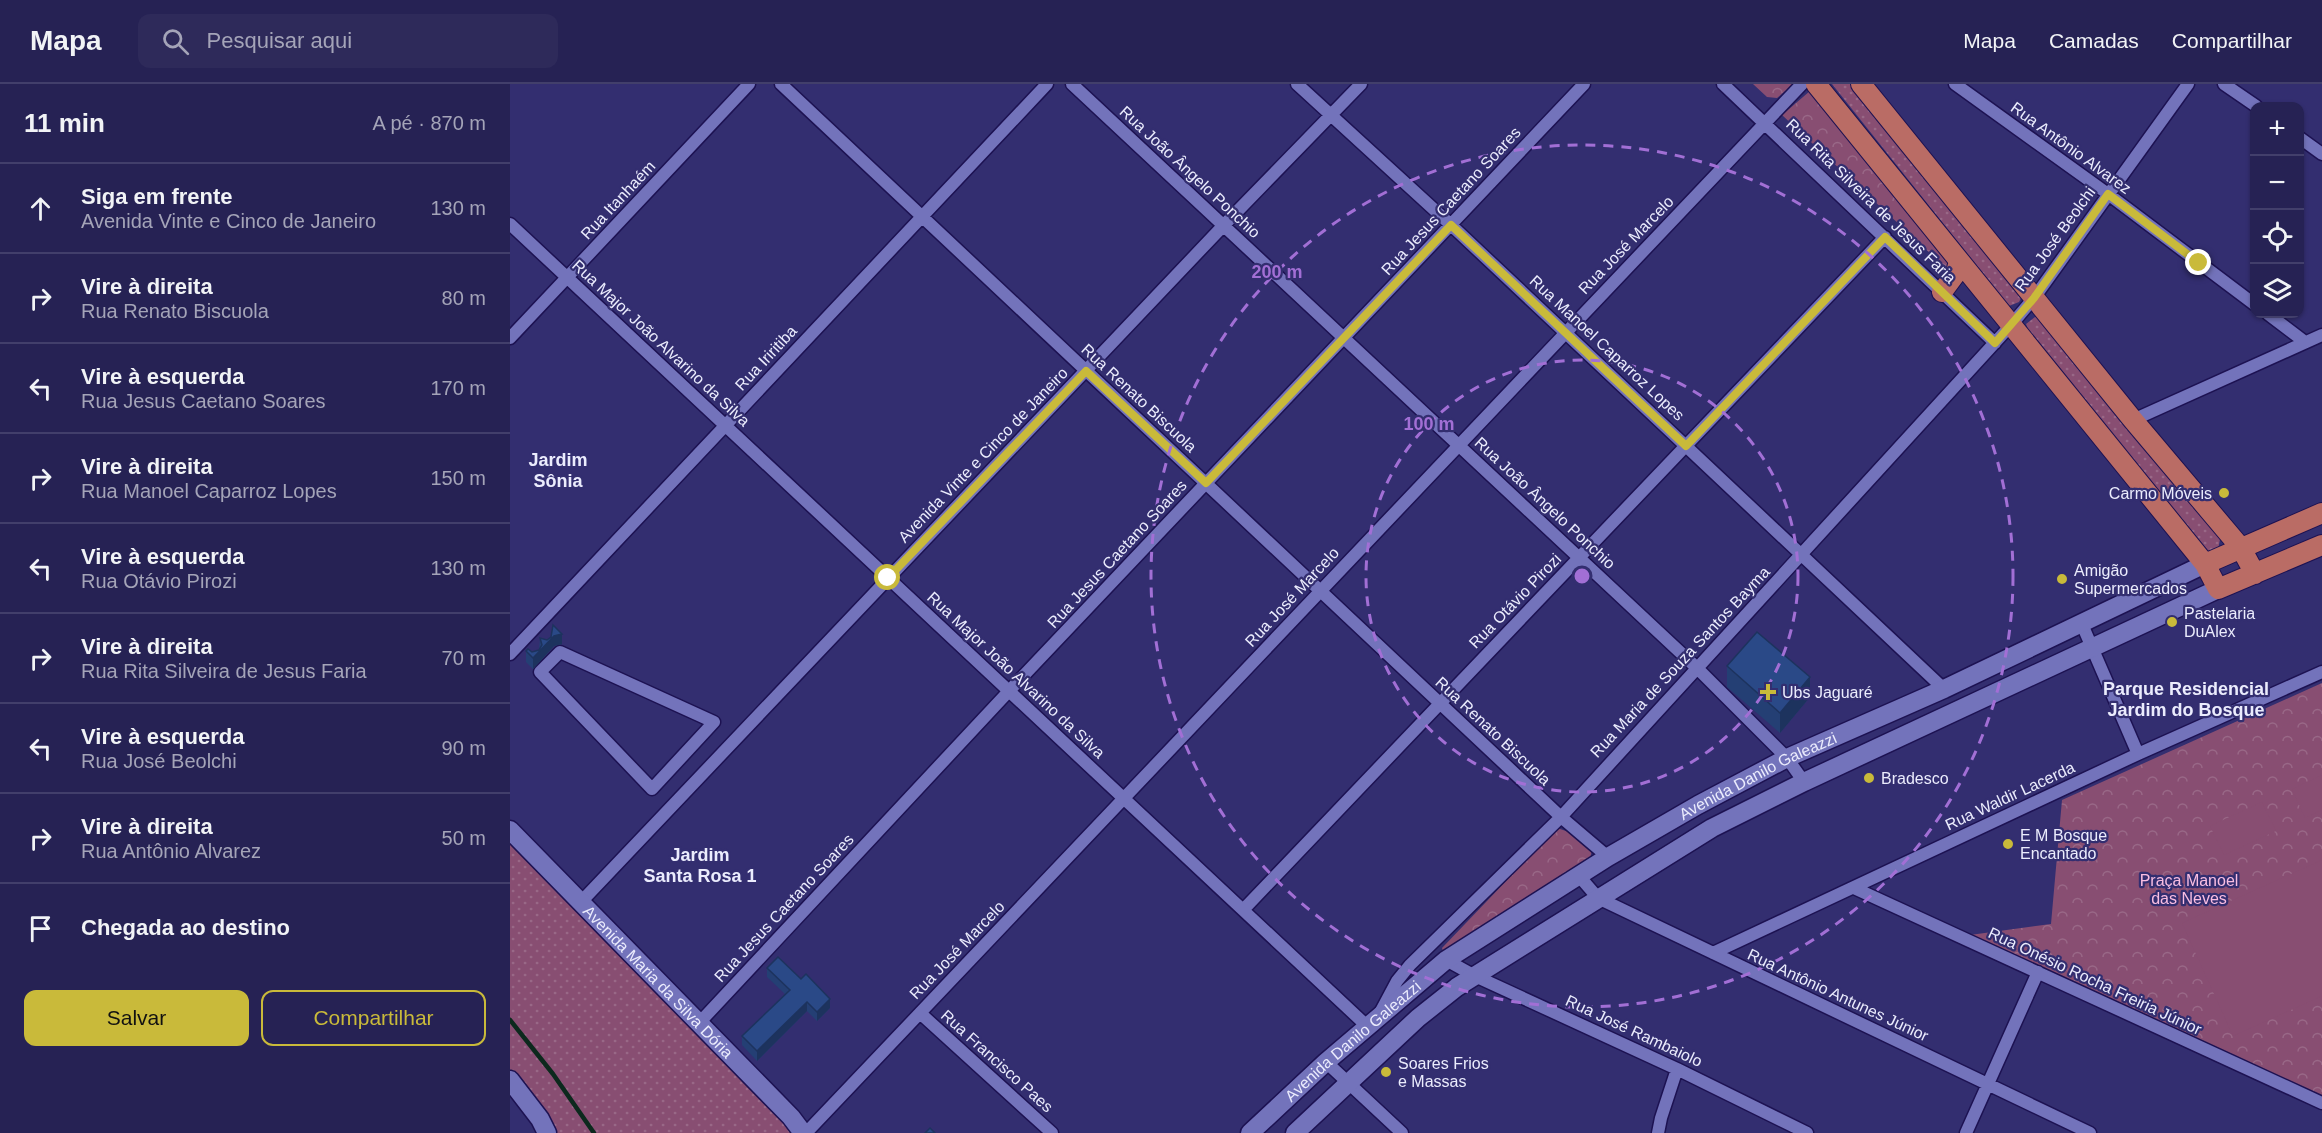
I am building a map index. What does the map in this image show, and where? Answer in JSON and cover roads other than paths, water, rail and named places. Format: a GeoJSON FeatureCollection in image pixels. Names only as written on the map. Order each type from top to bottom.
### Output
{"type":"FeatureCollection","features":[{"type":"Feature","properties":{"kind":"main road"},"geometry":{"type":"LineString","coordinates":[[1816,84],[2205,564],[2218,589]]}},
{"type":"Feature","properties":{"kind":"main road"},"geometry":{"type":"LineString","coordinates":[[1862,84],[2133,420],[2241,548],[2255,574]]}},
{"type":"Feature","properties":{"kind":"main road"},"geometry":{"type":"LineString","coordinates":[[1942,292],[1956,273],[1959,261]]}},
{"type":"Feature","properties":{"kind":"main road","name":"Avenida Danilo Galeazzi"},"geometry":{"type":"LineString","coordinates":[[1250,1133],[1326,1062],[1446,960],[1608,857],[1698,805],[1787,758],[1944,689],[2205,564],[2322,513]]}},
{"type":"Feature","properties":{"kind":"main road","name":"Avenida Danilo Galeazzi"},"geometry":{"type":"LineString","coordinates":[[1295,1133],[1418,1018],[1475,976],[1712,828],[1804,782],[2218,589],[2322,545]]}},
{"type":"Feature","properties":{"kind":"main road","name":"Avenida Maria da Silva Dória"},"geometry":{"type":"LineString","coordinates":[[510,830],[700,1022],[805,1133]]}},
{"type":"Feature","properties":{"kind":"main road"},"geometry":{"type":"LineString","coordinates":[[510,1080],[540,1119],[547,1133]]}},
{"type":"Feature","properties":{"kind":"street","name":"Rua Itanhaém"},"geometry":{"type":"LineString","coordinates":[[510,338],[749,84]]}},
{"type":"Feature","properties":{"kind":"street","name":"Rua Renato Biscuola"},"geometry":{"type":"LineString","coordinates":[[781,84],[1560,817],[1608,857]]}},
{"type":"Feature","properties":{"kind":"street","name":"Rua Iriritiba"},"geometry":{"type":"LineString","coordinates":[[510,654],[1047,84]]}},
{"type":"Feature","properties":{"kind":"street","name":"Rua João Ângelo Ponchio"},"geometry":{"type":"LineString","coordinates":[[1072,84],[1697,668],[1787,758],[1804,782]]}},
{"type":"Feature","properties":{"kind":"street","name":"Rua Manoel Caparroz Lopes"},"geometry":{"type":"LineString","coordinates":[[1297,84],[1451,225],[1944,689]]}},
{"type":"Feature","properties":{"kind":"street","name":"Avenida Vinte e Cinco de Janeiro"},"geometry":{"type":"LineString","coordinates":[[580,903],[1223,226],[1361,84]]}},
{"type":"Feature","properties":{"kind":"street","name":"Rua Jesus Caetano Soares"},"geometry":{"type":"LineString","coordinates":[[700,1022],[1009,691],[1584,84]]}},
{"type":"Feature","properties":{"kind":"street","name":"Rua Rita Silveira de Jesus Faria"},"geometry":{"type":"LineString","coordinates":[[1723,84],[1995,343]]}},
{"type":"Feature","properties":{"kind":"street","name":"Rua José Marcelo"},"geometry":{"type":"LineString","coordinates":[[805,1133],[1802,84]]}},
{"type":"Feature","properties":{"kind":"street","name":"Rua Antônio Alvarez"},"geometry":{"type":"LineString","coordinates":[[1955,84],[2108,194],[2250,301]]}},
{"type":"Feature","properties":{"kind":"street","name":"Rua José Beolchi"},"geometry":{"type":"LineString","coordinates":[[2011,325],[2034,298],[2188,84]]}},
{"type":"Feature","properties":{"kind":"street"},"geometry":{"type":"LineString","coordinates":[[2224,84],[2250,102]]}},
{"type":"Feature","properties":{"kind":"street"},"geometry":{"type":"LineString","coordinates":[[2304,141],[2322,154]]}},
{"type":"Feature","properties":{"kind":"street","name":"Rua Major João Alvarino da Silva"},"geometry":{"type":"LineString","coordinates":[[510,224],[1243,910],[1372,1024]]}},
{"type":"Feature","properties":{"kind":"street","name":"Rua Otávio Pirozi"},"geometry":{"type":"LineString","coordinates":[[1243,910],[1885,237]]}},
{"type":"Feature","properties":{"kind":"street"},"geometry":{"type":"LineString","coordinates":[[2273,318],[2305,342]]}},
{"type":"Feature","properties":{"kind":"street","name":"Rua Maria de Souza Santos Bayma"},"geometry":{"type":"LineString","coordinates":[[1372,1024],[1397,981],[1410,965],[1560,817],[2011,325]]}},
{"type":"Feature","properties":{"kind":"street"},"geometry":{"type":"LineString","coordinates":[[2133,420],[2322,334]]}},
{"type":"Feature","properties":{"kind":"street"},"geometry":{"type":"LineString","coordinates":[[2081,622],[2138,754]]}},
{"type":"Feature","properties":{"kind":"street"},"geometry":{"type":"LineString","coordinates":[[533,630],[544,640]]}},
{"type":"Feature","properties":{"kind":"street"},"geometry":{"type":"LineString","coordinates":[[522,642],[532,652]]}},
{"type":"Feature","properties":{"kind":"street"},"geometry":{"type":"LineString","coordinates":[[560,652],[714,722],[652,789],[540,672],[556,653],[560,652]]}},
{"type":"Feature","properties":{"kind":"street","name":"Rua Waldir Lacerda"},"geometry":{"type":"LineString","coordinates":[[1713,953],[2138,754],[2322,672]]}},
{"type":"Feature","properties":{"kind":"street","name":"Rua Antônio Antunes Júnior"},"geometry":{"type":"LineString","coordinates":[[1579,876],[1598,898],[2090,1133]]}},
{"type":"Feature","properties":{"kind":"street","name":"Rua Onésio Rocha Freiria Júnior"},"geometry":{"type":"LineString","coordinates":[[1854,888],[2322,1103]]}},
{"type":"Feature","properties":{"kind":"street","name":"Rua José Rambaiolo"},"geometry":{"type":"LineString","coordinates":[[1446,960],[1475,976],[1677,1069],[1807,1133]]}},
{"type":"Feature","properties":{"kind":"street"},"geometry":{"type":"LineString","coordinates":[[1966,1133],[2038,972]]}},
{"type":"Feature","properties":{"kind":"street","name":"Rua Francisco Paes"},"geometry":{"type":"LineString","coordinates":[[920,1013],[1052,1133]]}},
{"type":"Feature","properties":{"kind":"street"},"geometry":{"type":"LineString","coordinates":[[1326,1062],[1402,1133]]}},
{"type":"Feature","properties":{"kind":"street"},"geometry":{"type":"LineString","coordinates":[[1659,1133],[1661,1118],[1677,1069]]}},
{"type":"Feature","properties":{"kind":"waterway"},"geometry":{"type":"LineString","coordinates":[[510,1020],[553,1074],[594,1133]]}},
{"type":"Feature","properties":{"kind":"place","name":"Carmo Móveis"},"geometry":{"type":"Point","coordinates":[2224,493]}},
{"type":"Feature","properties":{"kind":"place","name":"Amigão Supermercados"},"geometry":{"type":"Point","coordinates":[2062,579]}},
{"type":"Feature","properties":{"kind":"place","name":"Pastelaria DuAlex"},"geometry":{"type":"Point","coordinates":[2172,622]}},
{"type":"Feature","properties":{"kind":"place","name":"Ubs Jaguaré"},"geometry":{"type":"Point","coordinates":[1768,692]}},
{"type":"Feature","properties":{"kind":"place","name":"Bradesco"},"geometry":{"type":"Point","coordinates":[1869,778]}},
{"type":"Feature","properties":{"kind":"place","name":"E M Bosque Encantado"},"geometry":{"type":"Point","coordinates":[2008,844]}},
{"type":"Feature","properties":{"kind":"place","name":"Soares Frios e Massas"},"geometry":{"type":"Point","coordinates":[1386,1072]}},
{"type":"Feature","properties":{"kind":"district","name":"Jardim Sônia"},"geometry":{"type":"Point","coordinates":[558,470]}},
{"type":"Feature","properties":{"kind":"district","name":"Parque Residencial Jardim do Bosque"},"geometry":{"type":"Point","coordinates":[2186,699]}},
{"type":"Feature","properties":{"kind":"district","name":"Jardim Santa Rosa 1"},"geometry":{"type":"Point","coordinates":[700,865]}},
{"type":"Feature","properties":{"kind":"park label","name":"Praça Manoel das Neves"},"geometry":{"type":"Point","coordinates":[2189,889]}}]}
